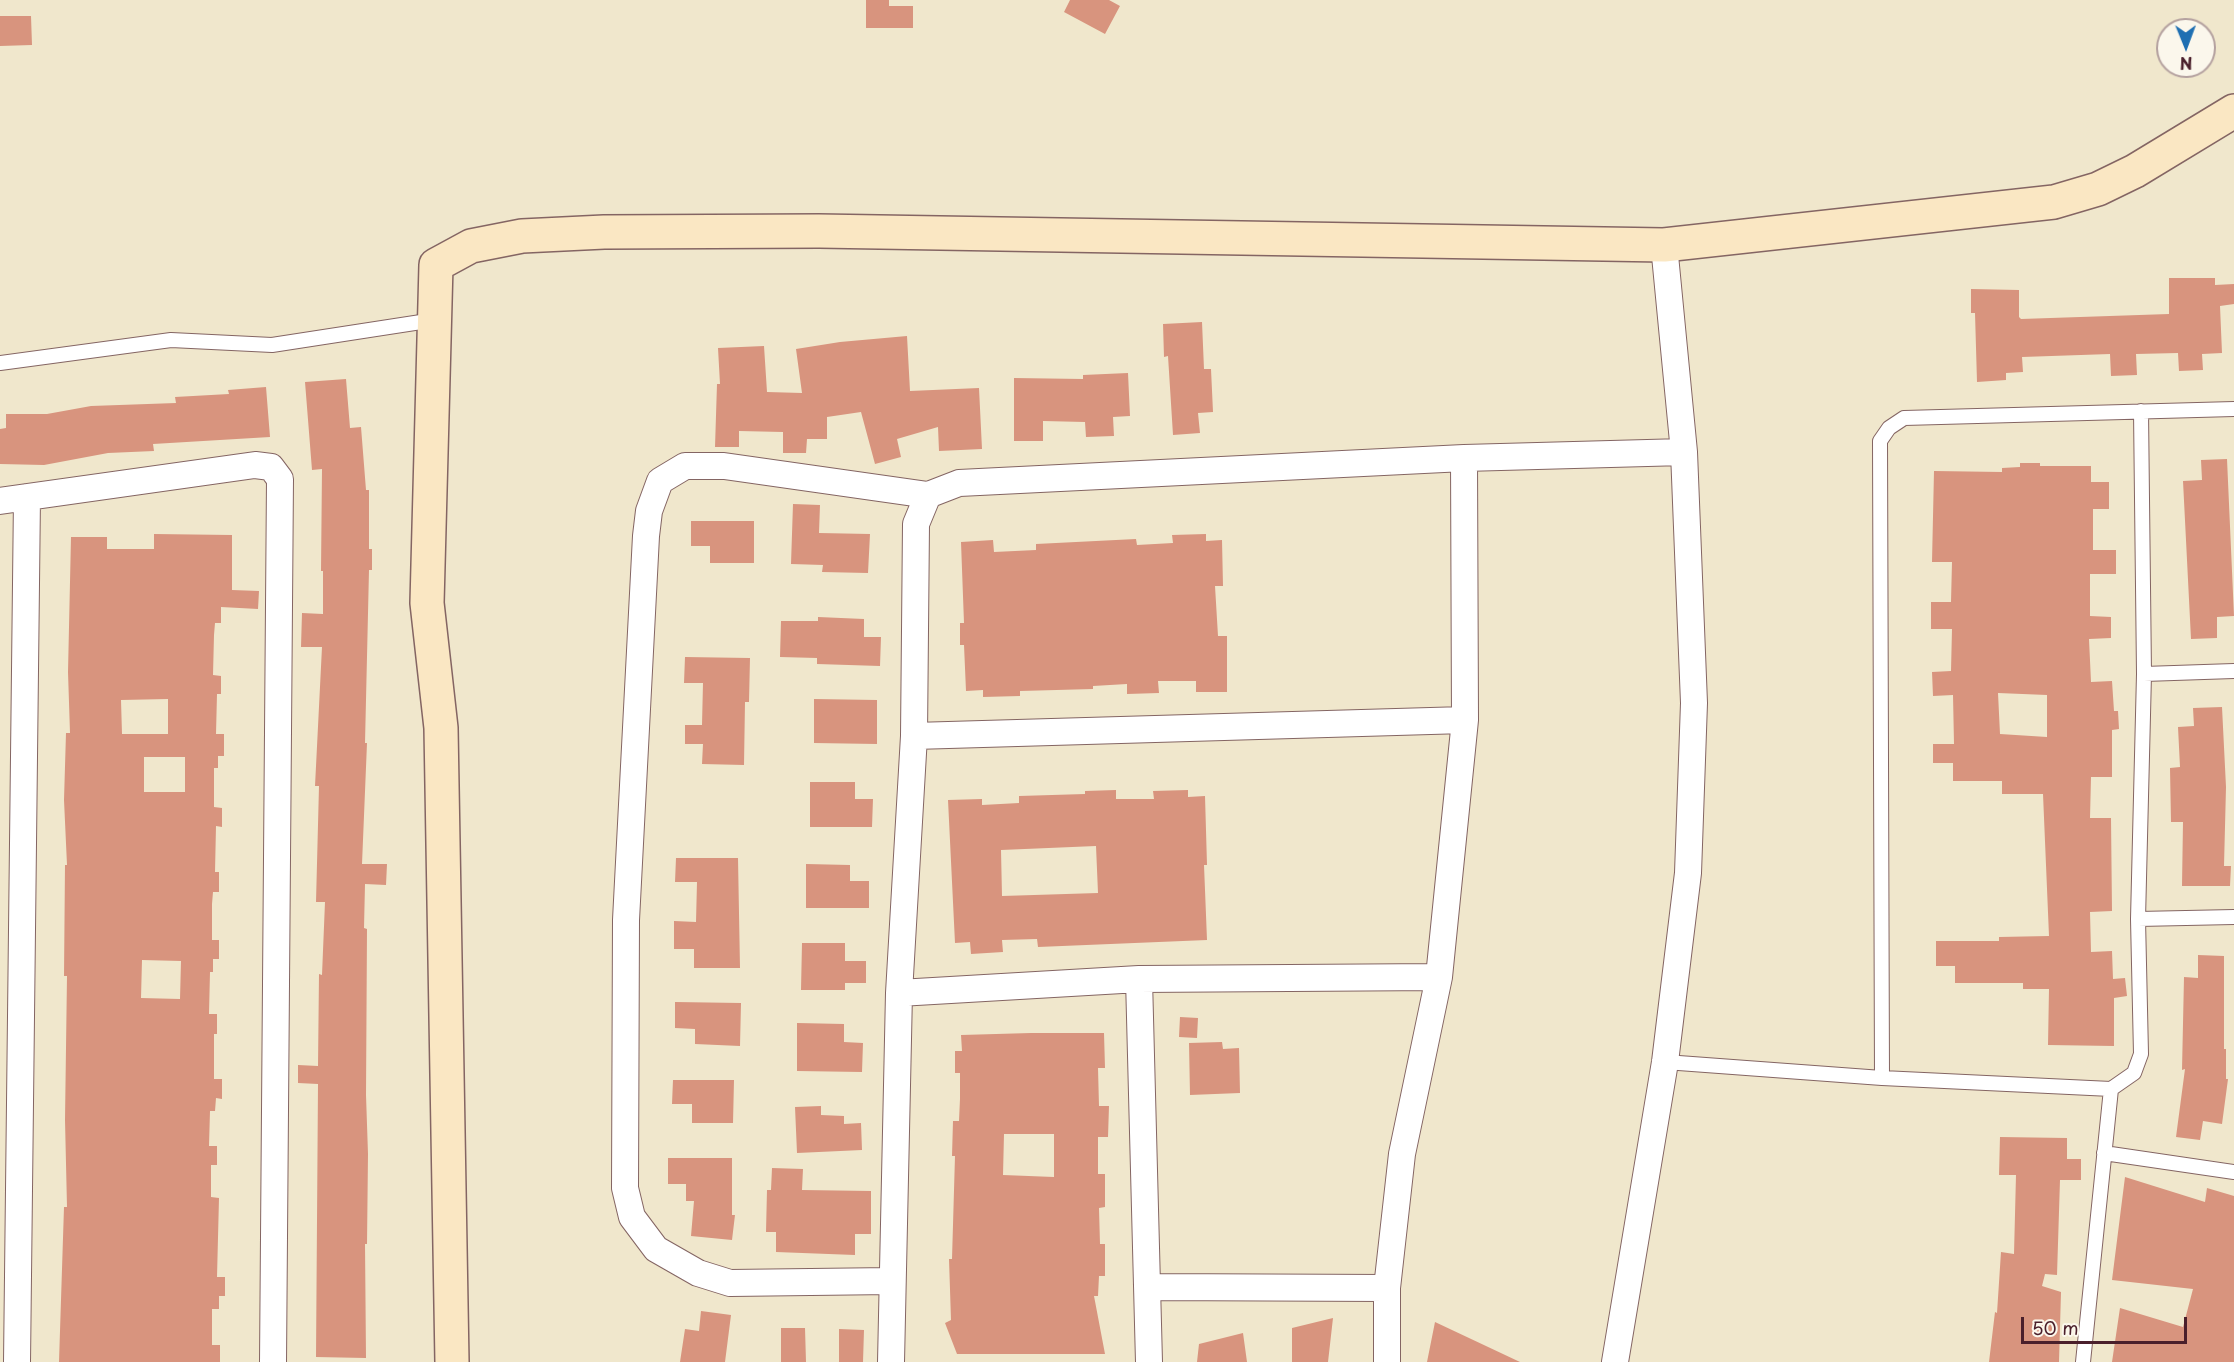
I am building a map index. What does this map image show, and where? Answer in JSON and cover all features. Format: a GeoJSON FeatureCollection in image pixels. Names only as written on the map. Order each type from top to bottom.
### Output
{"type":"FeatureCollection","features":[{"type":"Feature","properties":{"kind":"street"},"geometry":{"type":"LineString","coordinates":[[452,1362],[441,728],[427,603],[436,265],[471,246],[534,236],[604,232],[819,231],[1664,245],[2054,202],[2098,189],[2135,171],[2234,111]]}},
{"type":"Feature","properties":{"kind":"street"},"geometry":{"type":"LineString","coordinates":[[1615,1362],[1665,1062],[1689,862],[1694,703],[1684,452],[1664,245]]}},
{"type":"Feature","properties":{"kind":"street"},"geometry":{"type":"LineString","coordinates":[[891,1281],[730,1283],[698,1273],[656,1249],[632,1217],[625,1188],[626,920],[646,536],[649,511],[660,482],[685,466],[724,466],[928,495],[959,483],[1464,458],[1684,452]]}},
{"type":"Feature","properties":{"kind":"street"},"geometry":{"type":"LineString","coordinates":[[1387,1362],[1387,1288],[1402,1154],[1439,977],[1465,720],[1464,458]]}},
{"type":"Feature","properties":{"kind":"street"},"geometry":{"type":"LineString","coordinates":[[0,501],[255,465],[271,467],[280,479],[273,1362]]}},
{"type":"Feature","properties":{"kind":"street"},"geometry":{"type":"LineString","coordinates":[[891,1362],[899,993],[914,736],[916,524],[928,495]]}},
{"type":"Feature","properties":{"kind":"street"},"geometry":{"type":"LineString","coordinates":[[17,1362],[27,497]]}},
{"type":"Feature","properties":{"kind":"street"},"geometry":{"type":"LineString","coordinates":[[914,736],[1465,720]]}},
{"type":"Feature","properties":{"kind":"street"},"geometry":{"type":"LineString","coordinates":[[899,993],[1139,979],[1439,977]]}},
{"type":"Feature","properties":{"kind":"street"},"geometry":{"type":"LineString","coordinates":[[1139,979],[1149,1362]]}},
{"type":"Feature","properties":{"kind":"street"},"geometry":{"type":"LineString","coordinates":[[1147,1287],[1387,1288]]}},
{"type":"Feature","properties":{"kind":"lane"},"geometry":{"type":"LineString","coordinates":[[0,363],[171,339],[272,345],[434,321]]}},
{"type":"Feature","properties":{"kind":"lane"},"geometry":{"type":"LineString","coordinates":[[1882,1078],[1880,441],[1889,428],[1904,418],[2234,409]]}},
{"type":"Feature","properties":{"kind":"lane"},"geometry":{"type":"LineString","coordinates":[[1665,1062],[1882,1078],[2111,1089],[2134,1073],[2141,1054],[2138,919],[2144,674],[2140,411]]}},
{"type":"Feature","properties":{"kind":"lane"},"geometry":{"type":"LineString","coordinates":[[2144,674],[2234,671]]}},
{"type":"Feature","properties":{"kind":"lane"},"geometry":{"type":"LineString","coordinates":[[2138,919],[2234,917]]}},
{"type":"Feature","properties":{"kind":"lane"},"geometry":{"type":"LineString","coordinates":[[2084,1362],[2111,1089]]}},
{"type":"Feature","properties":{"kind":"lane"},"geometry":{"type":"LineString","coordinates":[[2104,1153],[2234,1172]]}},
{"type":"Feature","properties":{"kind":"building"},"geometry":{"type":"Polygon","coordinates":[[[866,0],[889,0],[889,6],[913,6],[913,28],[866,28],[866,0]]]}},
{"type":"Feature","properties":{"kind":"building"},"geometry":{"type":"Polygon","coordinates":[[[1070,0],[1109,0],[1120,6],[1105,34],[1064,12],[1070,0]]]}},
{"type":"Feature","properties":{"kind":"building"},"geometry":{"type":"Polygon","coordinates":[[[0,16],[31,16],[32,45],[0,46],[0,16]]]}},
{"type":"Feature","properties":{"kind":"building"},"geometry":{"type":"Polygon","coordinates":[[[2169,278],[2215,278],[2215,285],[2234,284],[2234,304],[2220,306],[2222,353],[2202,354],[2203,370],[2179,371],[2178,353],[2136,354],[2137,375],[2111,376],[2110,354],[2022,357],[2023,372],[2006,373],[2006,380],[1977,382],[1975,313],[1971,313],[1971,289],[2019,290],[2019,317],[2021,319],[2169,314],[2169,278]]]}},
{"type":"Feature","properties":{"kind":"building"},"geometry":{"type":"Polygon","coordinates":[[[1202,322],[1204,369],[1211,369],[1213,412],[1198,413],[1200,433],[1173,435],[1168,356],[1164,357],[1163,324],[1202,322]]]}},
{"type":"Feature","properties":{"kind":"building"},"geometry":{"type":"Polygon","coordinates":[[[907,336],[910,391],[979,388],[982,449],[939,451],[938,427],[897,439],[901,457],[875,464],[861,412],[827,417],[827,439],[807,439],[806,453],[783,453],[783,432],[739,431],[739,447],[715,447],[717,384],[720,384],[718,348],[764,346],[767,392],[802,393],[796,349],[840,342],[907,336]]]}},
{"type":"Feature","properties":{"kind":"building"},"geometry":{"type":"Polygon","coordinates":[[[1128,373],[1130,416],[1113,417],[1114,436],[1086,437],[1085,422],[1043,421],[1043,441],[1014,441],[1014,378],[1083,379],[1083,375],[1128,373]]]}},
{"type":"Feature","properties":{"kind":"building"},"geometry":{"type":"Polygon","coordinates":[[[346,379],[350,428],[361,427],[366,490],[369,490],[369,549],[372,549],[372,570],[369,570],[365,743],[367,743],[362,864],[387,864],[386,885],[365,884],[368,1154],[367,1244],[365,1244],[366,1358],[316,1357],[318,1084],[298,1083],[298,1065],[318,1066],[319,974],[322,975],[325,902],[316,902],[319,786],[315,786],[322,647],[301,647],[302,613],[323,614],[322,469],[312,470],[305,382],[346,379]]]}},
{"type":"Feature","properties":{"kind":"building"},"geometry":{"type":"Polygon","coordinates":[[[266,387],[270,437],[153,444],[154,451],[108,453],[44,465],[0,464],[0,429],[6,428],[6,414],[47,414],[91,406],[176,403],[175,397],[229,394],[228,390],[266,387]]]}},
{"type":"Feature","properties":{"kind":"building"},"geometry":{"type":"Polygon","coordinates":[[[2227,459],[2234,616],[2217,617],[2217,638],[2191,639],[2183,481],[2202,480],[2201,460],[2227,459]]]}},
{"type":"Feature","properties":{"kind":"building"},"geometry":{"type":"Polygon","coordinates":[[[2020,463],[2040,463],[2040,466],[2091,466],[2091,482],[2109,482],[2109,509],[2093,509],[2093,550],[2116,550],[2116,574],[2090,574],[2090,616],[2111,617],[2111,638],[2089,639],[2091,682],[2112,681],[2114,711],[2118,711],[2119,729],[2112,730],[2112,777],[2091,777],[2090,818],[2111,818],[2112,911],[2090,912],[2091,952],[2112,951],[2113,979],[2125,978],[2127,996],[2114,998],[2114,1046],[2048,1045],[2049,989],[2023,989],[2023,983],[1955,983],[1955,966],[1936,966],[1936,941],[1999,941],[1999,937],[2049,936],[2043,794],[2002,794],[2002,781],[1953,781],[1953,763],[1933,763],[1933,744],[1954,744],[1953,695],[1933,696],[1932,672],[1951,671],[1952,629],[1931,629],[1931,602],[1951,602],[1952,562],[1932,562],[1934,471],[2002,472],[2002,468],[2020,467],[2020,463]],[[1998,693],[2000,734],[2047,737],[2047,695],[1998,693]]]}},
{"type":"Feature","properties":{"kind":"building"},"geometry":{"type":"Polygon","coordinates":[[[793,504],[820,505],[819,533],[870,534],[868,573],[822,572],[823,565],[791,564],[793,504]]]}},
{"type":"Feature","properties":{"kind":"building"},"geometry":{"type":"Polygon","coordinates":[[[691,521],[754,521],[754,563],[710,563],[710,546],[691,546],[691,521]]]}},
{"type":"Feature","properties":{"kind":"building"},"geometry":{"type":"Polygon","coordinates":[[[154,534],[232,535],[232,590],[259,591],[258,609],[221,607],[221,623],[215,623],[214,635],[213,675],[221,676],[221,694],[217,694],[216,734],[224,734],[224,756],[218,756],[218,768],[214,768],[214,807],[222,808],[222,827],[216,826],[215,872],[219,872],[219,892],[213,892],[212,904],[212,940],[219,940],[219,959],[213,959],[213,972],[210,972],[209,1014],[217,1014],[217,1034],[214,1034],[214,1079],[222,1079],[222,1099],[216,1098],[215,1111],[210,1111],[209,1146],[217,1146],[217,1165],[211,1165],[211,1197],[219,1198],[217,1277],[225,1277],[225,1296],[219,1296],[219,1309],[212,1309],[212,1345],[220,1345],[220,1362],[59,1362],[64,1207],[67,1207],[65,1120],[67,976],[64,976],[65,865],[67,865],[64,800],[66,733],[70,733],[68,672],[71,537],[107,537],[107,549],[154,549],[154,534]],[[168,699],[121,700],[122,734],[168,734],[168,699]],[[144,757],[144,792],[185,792],[185,757],[144,757]],[[142,960],[141,998],[180,999],[181,961],[142,960]]]}},
{"type":"Feature","properties":{"kind":"building"},"geometry":{"type":"Polygon","coordinates":[[[1206,534],[1206,541],[1222,540],[1223,586],[1215,586],[1218,636],[1227,636],[1227,692],[1196,692],[1196,681],[1158,681],[1159,693],[1127,694],[1127,684],[1093,686],[1093,689],[1020,691],[1020,696],[983,697],[983,690],[966,691],[964,645],[960,645],[960,623],[964,623],[961,542],[993,540],[994,552],[1036,550],[1036,544],[1136,539],[1137,545],[1173,543],[1172,535],[1206,534]]]}},
{"type":"Feature","properties":{"kind":"building"},"geometry":{"type":"Polygon","coordinates":[[[818,617],[864,619],[864,637],[881,637],[880,666],[817,664],[817,658],[780,657],[781,621],[818,621],[818,617]]]}},
{"type":"Feature","properties":{"kind":"building"},"geometry":{"type":"Polygon","coordinates":[[[685,657],[750,658],[749,702],[745,702],[744,765],[702,764],[703,744],[685,744],[685,725],[702,725],[703,683],[684,683],[685,657]]]}},
{"type":"Feature","properties":{"kind":"building"},"geometry":{"type":"Polygon","coordinates":[[[814,699],[877,700],[877,744],[814,743],[814,699]]]}},
{"type":"Feature","properties":{"kind":"building"},"geometry":{"type":"Polygon","coordinates":[[[2222,707],[2226,787],[2224,866],[2231,866],[2230,886],[2182,886],[2183,822],[2171,822],[2170,768],[2180,767],[2178,727],[2194,726],[2193,708],[2222,707]]]}},
{"type":"Feature","properties":{"kind":"building"},"geometry":{"type":"Polygon","coordinates":[[[810,782],[855,782],[855,799],[873,799],[872,827],[810,827],[810,782]]]}},
{"type":"Feature","properties":{"kind":"building"},"geometry":{"type":"Polygon","coordinates":[[[1116,790],[1116,799],[1154,799],[1153,791],[1188,790],[1188,797],[1205,796],[1207,865],[1204,865],[1207,940],[1038,947],[1037,939],[1002,940],[1003,952],[971,954],[970,942],[955,943],[948,800],[982,799],[982,805],[1019,803],[1019,796],[1085,794],[1085,791],[1116,790]],[[1096,846],[1001,850],[1002,896],[1098,893],[1096,846]]]}},
{"type":"Feature","properties":{"kind":"building"},"geometry":{"type":"Polygon","coordinates":[[[676,858],[738,858],[740,968],[694,968],[694,949],[674,949],[674,921],[696,922],[697,882],[675,882],[676,858]]]}},
{"type":"Feature","properties":{"kind":"building"},"geometry":{"type":"Polygon","coordinates":[[[806,864],[850,865],[850,881],[869,881],[869,908],[806,908],[806,864]]]}},
{"type":"Feature","properties":{"kind":"building"},"geometry":{"type":"Polygon","coordinates":[[[802,943],[845,943],[845,961],[866,961],[866,983],[845,983],[845,990],[801,990],[802,943]]]}},
{"type":"Feature","properties":{"kind":"building"},"geometry":{"type":"Polygon","coordinates":[[[2198,955],[2224,956],[2224,1049],[2226,1049],[2226,1079],[2228,1079],[2222,1124],[2203,1121],[2200,1140],[2176,1137],[2185,1069],[2182,1070],[2184,977],[2198,978],[2198,955]]]}},
{"type":"Feature","properties":{"kind":"building"},"geometry":{"type":"Polygon","coordinates":[[[675,1002],[741,1003],[740,1046],[695,1044],[695,1029],[675,1028],[675,1002]]]}},
{"type":"Feature","properties":{"kind":"building"},"geometry":{"type":"Polygon","coordinates":[[[1180,1017],[1198,1018],[1197,1038],[1179,1037],[1180,1017]]]}},
{"type":"Feature","properties":{"kind":"building"},"geometry":{"type":"Polygon","coordinates":[[[797,1023],[844,1024],[844,1042],[863,1043],[862,1072],[797,1071],[797,1023]]]}},
{"type":"Feature","properties":{"kind":"building"},"geometry":{"type":"Polygon","coordinates":[[[1104,1033],[1105,1068],[1098,1068],[1099,1106],[1109,1106],[1108,1137],[1098,1137],[1098,1174],[1105,1174],[1105,1207],[1099,1208],[1100,1244],[1105,1244],[1105,1276],[1099,1276],[1098,1296],[1094,1296],[1105,1354],[957,1354],[945,1323],[951,1320],[949,1259],[952,1259],[955,1156],[952,1156],[953,1121],[959,1121],[960,1099],[960,1073],[955,1073],[955,1051],[962,1051],[961,1035],[1104,1033]],[[1004,1134],[1003,1175],[1054,1177],[1054,1134],[1004,1134]]]}},
{"type":"Feature","properties":{"kind":"building"},"geometry":{"type":"Polygon","coordinates":[[[1222,1042],[1223,1049],[1239,1048],[1240,1093],[1190,1095],[1189,1043],[1222,1042]]]}},
{"type":"Feature","properties":{"kind":"building"},"geometry":{"type":"Polygon","coordinates":[[[673,1080],[734,1080],[733,1123],[692,1123],[692,1104],[672,1104],[673,1080]]]}},
{"type":"Feature","properties":{"kind":"building"},"geometry":{"type":"Polygon","coordinates":[[[821,1106],[821,1115],[844,1116],[844,1124],[861,1123],[862,1150],[797,1153],[795,1107],[821,1106]]]}},
{"type":"Feature","properties":{"kind":"building"},"geometry":{"type":"Polygon","coordinates":[[[2000,1137],[2067,1138],[2067,1159],[2081,1159],[2081,1180],[2060,1180],[2057,1275],[2045,1274],[2042,1286],[2061,1292],[2059,1362],[1989,1362],[1995,1312],[1997,1313],[2001,1252],[2014,1254],[2016,1175],[1999,1175],[2000,1137]]]}},
{"type":"Feature","properties":{"kind":"building"},"geometry":{"type":"Polygon","coordinates":[[[668,1158],[732,1158],[732,1215],[735,1215],[732,1240],[691,1236],[694,1201],[686,1201],[686,1184],[668,1184],[668,1158]]]}},
{"type":"Feature","properties":{"kind":"building"},"geometry":{"type":"Polygon","coordinates":[[[772,1168],[803,1169],[802,1190],[871,1191],[871,1234],[855,1234],[855,1255],[776,1252],[776,1232],[766,1232],[767,1190],[771,1190],[772,1168]]]}},
{"type":"Feature","properties":{"kind":"building"},"geometry":{"type":"Polygon","coordinates":[[[2125,1177],[2205,1202],[2207,1188],[2234,1196],[2234,1362],[2112,1362],[2120,1308],[2183,1327],[2193,1289],[2112,1280],[2125,1177]]]}},
{"type":"Feature","properties":{"kind":"building"},"geometry":{"type":"Polygon","coordinates":[[[701,1311],[731,1315],[725,1362],[680,1362],[685,1329],[699,1331],[701,1311]]]}},
{"type":"Feature","properties":{"kind":"building"},"geometry":{"type":"Polygon","coordinates":[[[1333,1318],[1328,1362],[1292,1362],[1292,1328],[1333,1318]]]}},
{"type":"Feature","properties":{"kind":"building"},"geometry":{"type":"Polygon","coordinates":[[[1435,1322],[1520,1362],[1427,1362],[1435,1322]]]}},
{"type":"Feature","properties":{"kind":"building"},"geometry":{"type":"Polygon","coordinates":[[[781,1328],[805,1328],[806,1362],[781,1362],[781,1328]]]}},
{"type":"Feature","properties":{"kind":"building"},"geometry":{"type":"Polygon","coordinates":[[[839,1329],[864,1330],[863,1362],[839,1362],[839,1329]]]}},
{"type":"Feature","properties":{"kind":"building"},"geometry":{"type":"Polygon","coordinates":[[[1243,1333],[1247,1362],[1197,1362],[1199,1344],[1243,1333]]]}}]}
